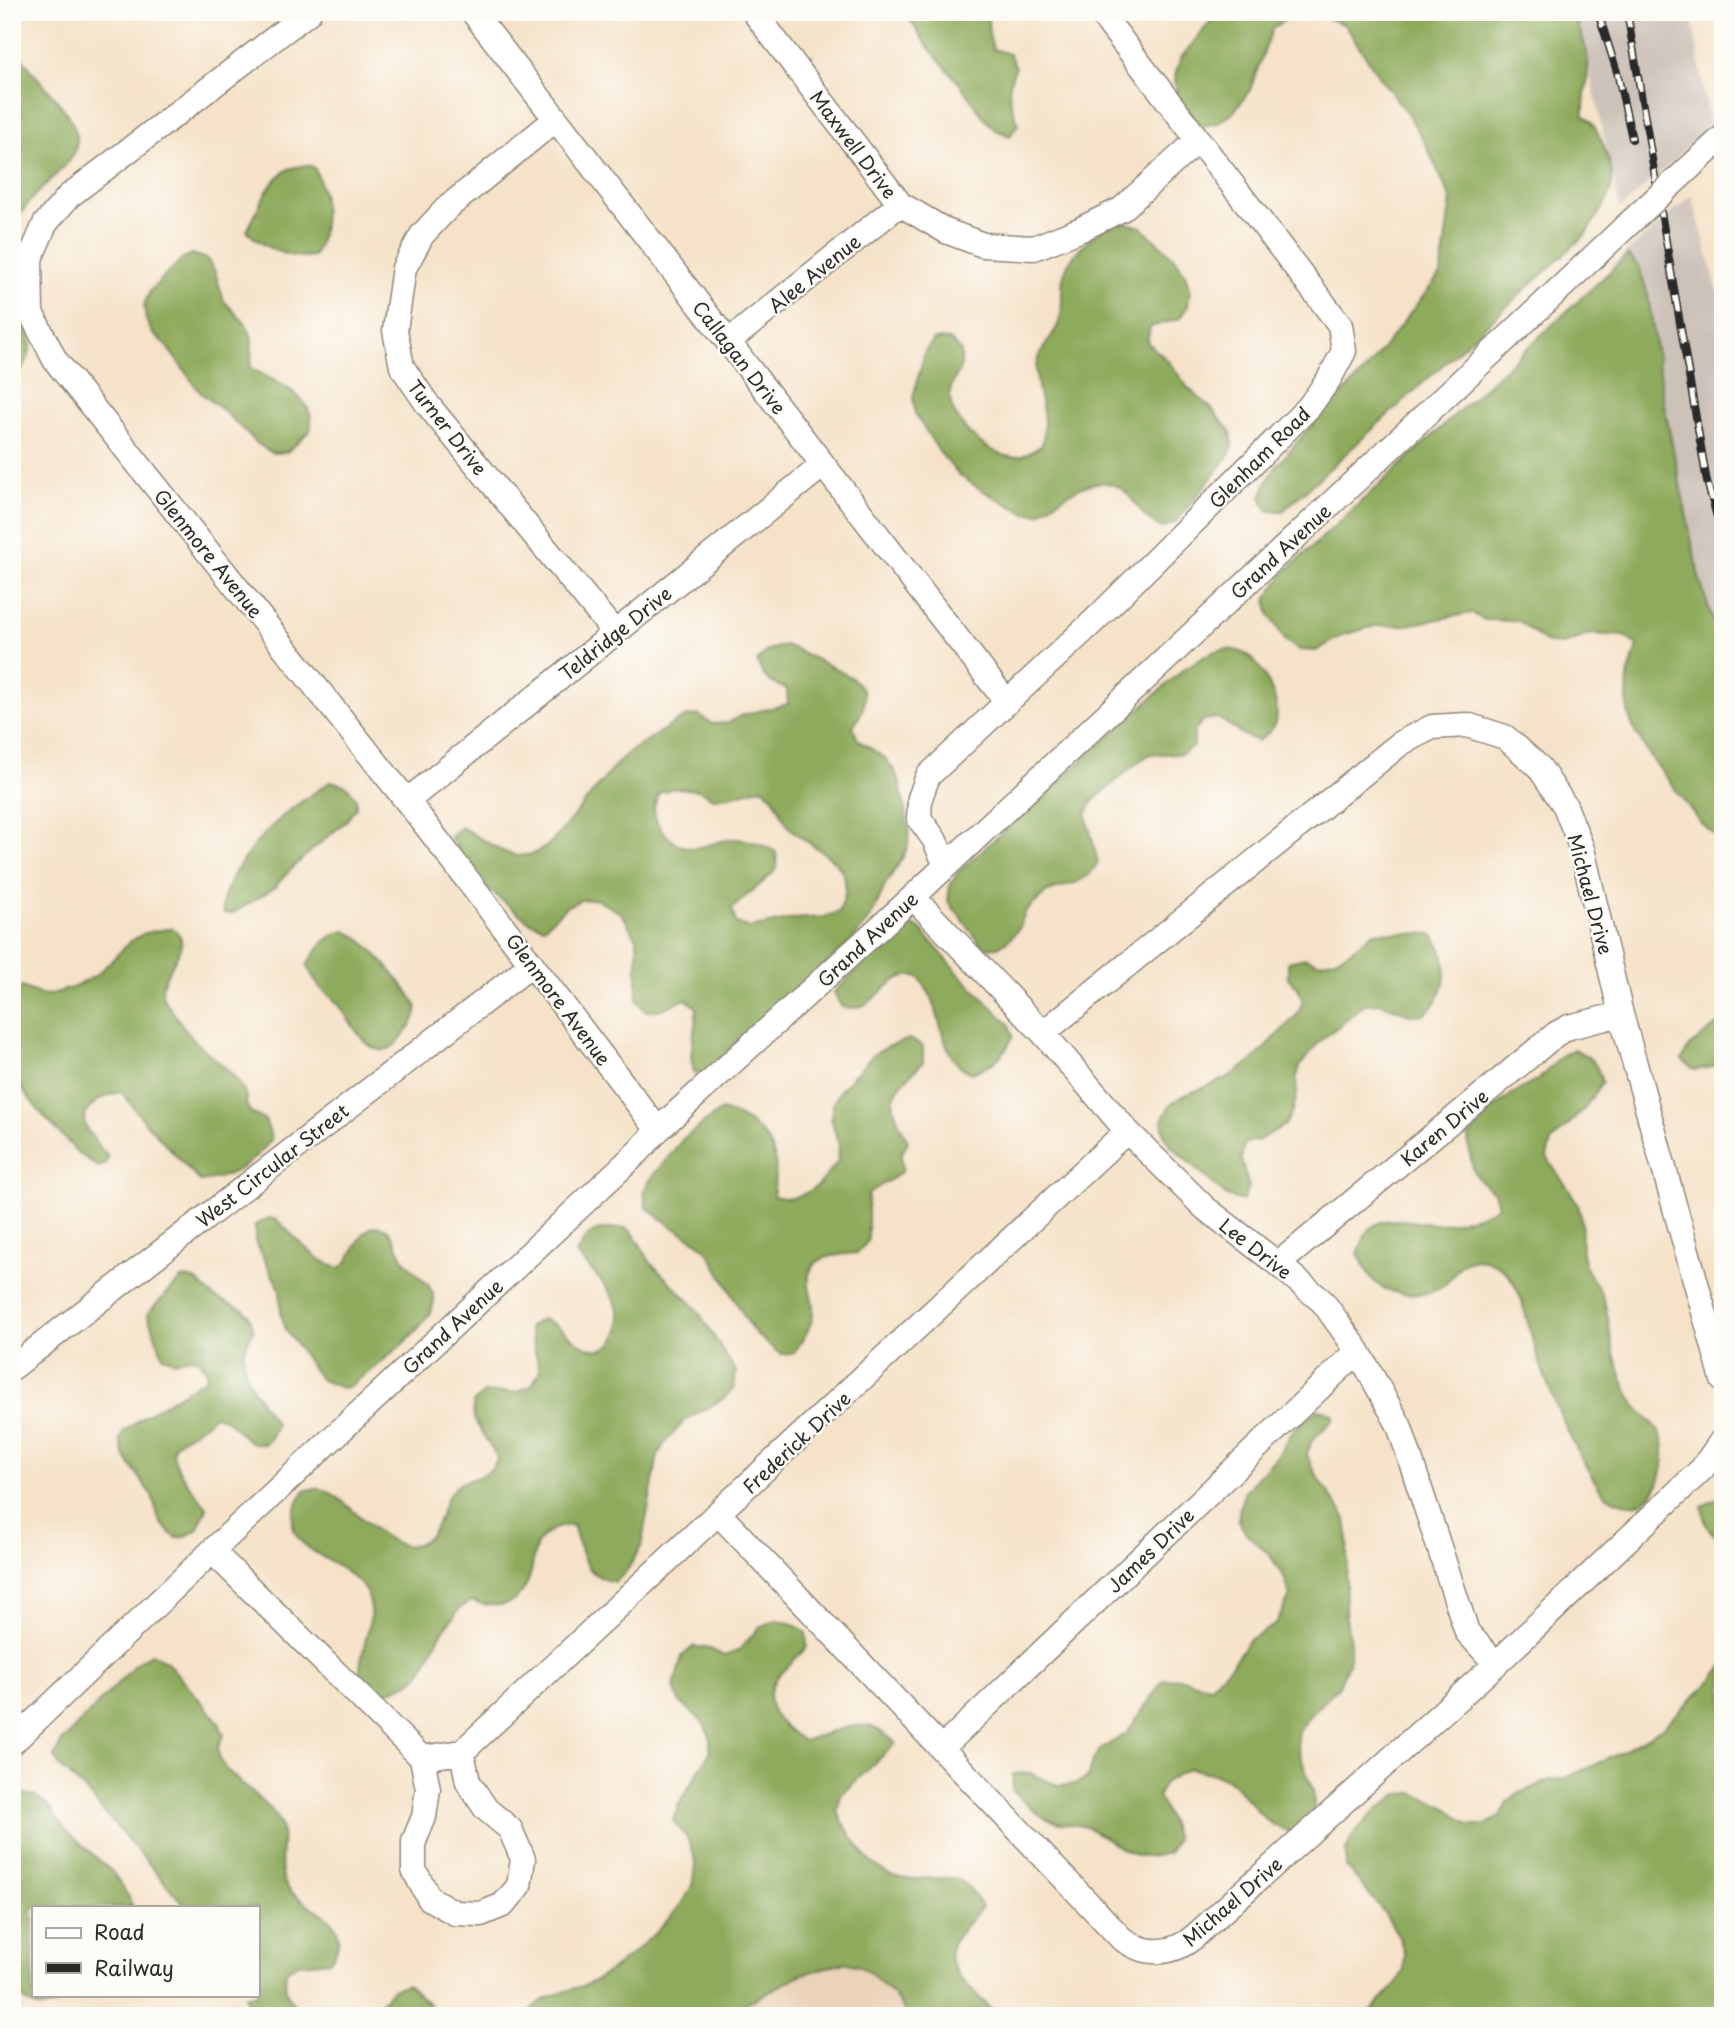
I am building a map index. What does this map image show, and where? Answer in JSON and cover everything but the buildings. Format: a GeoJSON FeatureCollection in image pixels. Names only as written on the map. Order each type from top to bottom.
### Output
{"type":"FeatureCollection","features":[{"type":"Feature","properties":{"kind":"street","name":"Glenmore Avenue"},"geometry":{"type":"LineString","coordinates":[[310,12],[69,196],[44,224],[30,259],[31,313],[55,360],[407,801],[658,1130]]}},
{"type":"Feature","properties":{"kind":"street","name":"Callagan Drive"},"geometry":{"type":"LineString","coordinates":[[473,12],[1006,701]]}},
{"type":"Feature","properties":{"kind":"street","name":"Maxwell Drive"},"geometry":{"type":"LineString","coordinates":[[754,12],[900,204],[946,231],[983,245],[1034,248],[1077,231],[1122,209],[1198,140]]}},
{"type":"Feature","properties":{"kind":"street","name":"Glenham Road"},"geometry":{"type":"LineString","coordinates":[[946,865],[934,839],[919,818],[920,798],[928,776],[1095,620],[1309,407],[1329,379],[1344,351],[1340,325],[1100,12]]}},
{"type":"Feature","properties":{"kind":"street","name":"Turner Drive"},"geometry":{"type":"LineString","coordinates":[[556,119],[447,208],[422,235],[404,268],[395,330],[402,367],[428,405],[614,632]]}},
{"type":"Feature","properties":{"kind":"street","name":"Grand Avenue"},"geometry":{"type":"LineString","coordinates":[[12,1743],[212,1551],[638,1152],[658,1130],[913,897],[1723,137]]}},
{"type":"Feature","properties":{"kind":"street","name":"Alee Avenue"},"geometry":{"type":"LineString","coordinates":[[728,342],[900,204]]}},
{"type":"Feature","properties":{"kind":"street","name":"Teldridge Drive"},"geometry":{"type":"LineString","coordinates":[[407,801],[823,465]]}},
{"type":"Feature","properties":{"kind":"street","name":"Michael Drive"},"geometry":{"type":"LineString","coordinates":[[1043,1033],[1401,743],[1432,727],[1468,725],[1506,737],[1539,767],[1565,806],[1582,849],[1621,1014],[1723,1380]]}},
{"type":"Feature","properties":{"kind":"street","name":"Lee Drive"},"geometry":{"type":"LineString","coordinates":[[913,897],[1043,1033],[1127,1131],[1205,1208],[1323,1302],[1358,1351],[1399,1425],[1467,1632],[1496,1664]]}},
{"type":"Feature","properties":{"kind":"street","name":"West Circular Street"},"geometry":{"type":"LineString","coordinates":[[12,1368],[532,964]]}},
{"type":"Feature","properties":{"kind":"street","name":"Karen Drive"},"geometry":{"type":"LineString","coordinates":[[1278,1264],[1556,1034],[1569,1027],[1621,1014]]}},
{"type":"Feature","properties":{"kind":"street","name":"Frederick Drive"},"geometry":{"type":"LineString","coordinates":[[463,1752],[1127,1131]]}},
{"type":"Feature","properties":{"kind":"street","name":"James Drive"},"geometry":{"type":"LineString","coordinates":[[942,1748],[1358,1351]]}},
{"type":"Feature","properties":{"kind":"street","name":"Michael Drive"},"geometry":{"type":"LineString","coordinates":[[719,1514],[1121,1938],[1140,1949],[1163,1952],[1186,1944],[1496,1664],[1702,1469],[1723,1439]]}},
{"type":"Feature","properties":{"kind":"street"},"geometry":{"type":"LineString","coordinates":[[212,1551],[422,1758],[428,1788],[425,1817],[414,1841],[414,1870],[429,1898],[455,1913],[481,1914],[503,1905],[519,1886],[523,1859],[510,1829],[486,1809],[468,1782],[463,1752],[422,1758]]}},
{"type":"Feature","properties":{"kind":"shaded area"},"geometry":{"type":"Polygon","coordinates":[[[1571,12],[1691,12],[1710,127],[1620,209],[1582,37],[1571,12]]]}},
{"type":"Feature","properties":{"kind":"shaded area"},"geometry":{"type":"Polygon","coordinates":[[[1692,195],[1723,311],[1723,693],[1612,265],[1692,195]]]}},
{"type":"Feature","properties":{"kind":"shaded area"},"geometry":{"type":"Polygon","coordinates":[[[855,1888],[959,2016],[695,2016],[855,1888]]]}},
{"type":"Feature","properties":{"kind":"green space"},"geometry":{"type":"Polygon","coordinates":[[[905,12],[973,12],[988,19],[993,49],[1009,54],[1016,67],[1009,89],[1018,124],[1010,136],[996,130],[985,119],[928,47],[905,12]]]}},
{"type":"Feature","properties":{"kind":"green space"},"geometry":{"type":"Polygon","coordinates":[[[1218,12],[1572,12],[1587,56],[1584,115],[1598,134],[1611,171],[1612,181],[1607,200],[1586,234],[1283,511],[1268,511],[1261,498],[1267,482],[1275,468],[1308,429],[1366,370],[1441,273],[1451,199],[1408,114],[1345,25],[1332,20],[1315,15],[1300,16],[1285,20],[1272,29],[1250,90],[1232,114],[1218,123],[1203,126],[1192,117],[1176,92],[1175,76],[1180,59],[1218,12]]]}},
{"type":"Feature","properties":{"kind":"green space"},"geometry":{"type":"Polygon","coordinates":[[[12,39],[26,64],[66,112],[77,137],[75,150],[68,162],[31,201],[12,228],[12,39]]]}},
{"type":"Feature","properties":{"kind":"green space"},"geometry":{"type":"Polygon","coordinates":[[[307,165],[314,167],[318,177],[324,212],[321,235],[314,256],[305,257],[269,247],[247,231],[275,181],[289,169],[307,165]]]}},
{"type":"Feature","properties":{"kind":"green space"},"geometry":{"type":"Polygon","coordinates":[[[1110,223],[1127,223],[1141,227],[1176,260],[1185,274],[1190,290],[1188,306],[1179,319],[1150,327],[1147,342],[1169,362],[1188,388],[1212,409],[1231,432],[1233,447],[1225,461],[1176,522],[1163,528],[1148,519],[1121,488],[1109,483],[1085,486],[1039,514],[1025,513],[959,475],[940,453],[915,414],[913,397],[925,351],[935,339],[950,340],[961,352],[961,366],[950,394],[955,415],[962,425],[981,443],[1002,455],[1012,457],[1028,454],[1042,445],[1044,423],[1036,370],[1038,358],[1059,321],[1065,270],[1081,247],[1110,223]]]}},
{"type":"Feature","properties":{"kind":"green space"},"geometry":{"type":"Polygon","coordinates":[[[192,254],[207,259],[215,272],[224,301],[246,324],[252,338],[251,368],[293,392],[310,414],[310,431],[287,452],[272,453],[258,444],[200,392],[164,343],[153,334],[146,320],[144,305],[150,291],[183,258],[192,254]]]}},
{"type":"Feature","properties":{"kind":"green space"},"geometry":{"type":"Polygon","coordinates":[[[1628,255],[1639,267],[1648,295],[1664,405],[1699,578],[1723,652],[1723,842],[1701,823],[1635,732],[1627,702],[1628,676],[1637,646],[1625,636],[1591,634],[1561,645],[1545,642],[1519,621],[1485,620],[1471,613],[1407,625],[1375,626],[1343,635],[1316,651],[1299,650],[1285,640],[1269,614],[1267,598],[1285,572],[1628,255]]]}},
{"type":"Feature","properties":{"kind":"green space"},"geometry":{"type":"Polygon","coordinates":[[[12,287],[27,323],[30,347],[22,369],[12,379],[12,287]]]}},
{"type":"Feature","properties":{"kind":"green space"},"geometry":{"type":"Polygon","coordinates":[[[785,645],[837,669],[861,688],[864,704],[853,726],[858,740],[885,758],[900,783],[909,830],[908,846],[885,885],[873,913],[854,939],[749,1028],[708,1072],[694,1073],[691,1057],[697,1008],[686,999],[659,1010],[645,1011],[637,999],[637,939],[622,914],[596,899],[581,900],[567,906],[544,927],[530,922],[472,877],[450,836],[461,827],[502,851],[517,856],[533,854],[546,847],[619,761],[630,751],[684,717],[699,715],[712,724],[728,723],[742,715],[788,704],[787,689],[768,680],[757,661],[768,650],[785,645]],[[763,787],[713,798],[699,790],[673,788],[659,793],[654,807],[657,823],[666,835],[685,847],[697,848],[724,840],[740,839],[776,852],[777,868],[732,909],[736,923],[750,928],[793,919],[824,917],[839,912],[845,895],[845,881],[841,870],[834,861],[790,828],[774,799],[763,787]]]}},
{"type":"Feature","properties":{"kind":"green space"},"geometry":{"type":"Polygon","coordinates":[[[1227,649],[1242,652],[1263,673],[1276,703],[1276,720],[1271,729],[1258,741],[1218,718],[1203,720],[1194,731],[1194,746],[1181,754],[1150,754],[1138,762],[1093,801],[1086,814],[1098,863],[1089,875],[1047,892],[1025,912],[1020,927],[1011,938],[998,947],[984,948],[948,901],[950,886],[958,872],[1185,668],[1212,652],[1227,649]]]}},
{"type":"Feature","properties":{"kind":"green space"},"geometry":{"type":"Polygon","coordinates":[[[331,781],[347,786],[356,799],[356,807],[347,820],[294,866],[273,889],[231,914],[223,913],[227,888],[243,860],[273,825],[331,781]]]}},
{"type":"Feature","properties":{"kind":"green space"},"geometry":{"type":"Polygon","coordinates":[[[913,925],[920,929],[961,976],[1009,1024],[1013,1036],[1009,1044],[997,1059],[986,1067],[972,1073],[954,1060],[944,1040],[931,996],[919,977],[898,979],[863,1006],[841,1006],[834,992],[898,931],[913,925]]]}},
{"type":"Feature","properties":{"kind":"green space"},"geometry":{"type":"Polygon","coordinates":[[[172,928],[179,935],[181,942],[165,978],[163,998],[193,1039],[236,1078],[246,1096],[246,1105],[251,1113],[265,1120],[272,1139],[257,1156],[241,1168],[222,1177],[200,1181],[122,1093],[96,1102],[84,1119],[89,1133],[108,1157],[105,1165],[98,1167],[78,1153],[12,1077],[12,983],[48,995],[72,988],[97,975],[131,941],[145,933],[172,928]]]}},
{"type":"Feature","properties":{"kind":"green space"},"geometry":{"type":"Polygon","coordinates":[[[345,931],[359,938],[373,951],[415,1003],[417,1012],[414,1020],[392,1047],[383,1050],[366,1042],[338,1004],[318,985],[307,966],[326,940],[345,931]]]}},
{"type":"Feature","properties":{"kind":"green space"},"geometry":{"type":"Polygon","coordinates":[[[1374,932],[1432,934],[1439,944],[1445,965],[1439,996],[1424,1015],[1409,1014],[1380,1003],[1365,1004],[1319,1042],[1300,1066],[1296,1080],[1297,1095],[1285,1125],[1259,1140],[1245,1143],[1241,1159],[1249,1187],[1243,1201],[1227,1196],[1172,1147],[1164,1134],[1162,1120],[1170,1106],[1182,1096],[1225,1079],[1252,1061],[1297,1015],[1303,1001],[1298,988],[1288,978],[1288,962],[1305,958],[1320,963],[1335,959],[1374,932]]]}},
{"type":"Feature","properties":{"kind":"green space"},"geometry":{"type":"Polygon","coordinates":[[[1723,1020],[1723,1062],[1694,1070],[1682,1060],[1689,1047],[1723,1020]]]}},
{"type":"Feature","properties":{"kind":"green space"},"geometry":{"type":"Polygon","coordinates":[[[909,1039],[923,1046],[923,1062],[903,1083],[894,1098],[896,1115],[908,1141],[901,1155],[903,1170],[868,1195],[868,1241],[857,1253],[832,1256],[817,1262],[812,1268],[809,1275],[813,1309],[811,1323],[794,1353],[780,1354],[756,1334],[748,1323],[709,1253],[699,1243],[646,1207],[644,1190],[683,1139],[721,1110],[748,1122],[769,1143],[776,1166],[773,1196],[789,1199],[804,1194],[818,1186],[838,1161],[839,1146],[831,1118],[833,1103],[841,1089],[873,1055],[909,1039]]]}},
{"type":"Feature","properties":{"kind":"green space"},"geometry":{"type":"Polygon","coordinates":[[[1574,1049],[1593,1062],[1602,1083],[1584,1109],[1551,1142],[1547,1157],[1578,1206],[1582,1225],[1583,1258],[1605,1302],[1613,1350],[1624,1383],[1636,1406],[1657,1429],[1663,1444],[1664,1462],[1658,1485],[1646,1499],[1633,1504],[1619,1502],[1608,1496],[1591,1475],[1554,1400],[1517,1291],[1503,1270],[1490,1262],[1474,1260],[1460,1266],[1445,1284],[1436,1290],[1417,1294],[1398,1293],[1374,1281],[1358,1253],[1369,1231],[1381,1222],[1396,1220],[1451,1223],[1498,1206],[1494,1192],[1480,1180],[1473,1169],[1468,1138],[1488,1113],[1512,1094],[1539,1079],[1561,1056],[1574,1049]]]}},
{"type":"Feature","properties":{"kind":"green space"},"geometry":{"type":"Polygon","coordinates":[[[269,1218],[277,1220],[314,1255],[340,1268],[367,1231],[375,1226],[385,1228],[393,1236],[404,1260],[433,1293],[434,1301],[422,1324],[398,1348],[349,1387],[341,1388],[320,1379],[286,1330],[281,1314],[280,1290],[255,1241],[255,1225],[269,1218]]]}},
{"type":"Feature","properties":{"kind":"green space"},"geometry":{"type":"Polygon","coordinates":[[[626,1228],[633,1233],[651,1263],[696,1308],[736,1372],[734,1388],[723,1399],[684,1421],[665,1443],[658,1455],[641,1547],[626,1572],[615,1582],[596,1575],[590,1569],[585,1562],[573,1525],[552,1530],[543,1536],[537,1545],[527,1583],[516,1598],[501,1605],[472,1601],[460,1608],[441,1634],[420,1674],[409,1683],[382,1695],[368,1691],[361,1681],[360,1670],[370,1604],[366,1592],[355,1579],[311,1550],[293,1527],[294,1511],[305,1490],[321,1489],[333,1495],[388,1539],[403,1545],[417,1544],[430,1535],[451,1492],[460,1484],[488,1472],[498,1459],[474,1419],[473,1403],[484,1393],[517,1392],[531,1386],[540,1371],[529,1327],[542,1319],[589,1348],[604,1348],[613,1342],[619,1330],[617,1306],[603,1283],[576,1254],[586,1238],[596,1231],[626,1228]]]}},
{"type":"Feature","properties":{"kind":"green space"},"geometry":{"type":"Polygon","coordinates":[[[181,1279],[197,1281],[214,1297],[244,1310],[249,1315],[254,1330],[244,1351],[245,1371],[276,1424],[270,1439],[265,1444],[259,1444],[249,1441],[228,1421],[215,1415],[175,1445],[173,1452],[178,1468],[207,1508],[197,1530],[177,1538],[159,1520],[152,1496],[124,1455],[120,1440],[123,1432],[143,1417],[205,1379],[207,1371],[198,1359],[190,1357],[175,1362],[163,1356],[147,1314],[181,1279]]]}},
{"type":"Feature","properties":{"kind":"green space"},"geometry":{"type":"Polygon","coordinates":[[[1320,1409],[1334,1415],[1333,1420],[1312,1440],[1307,1454],[1312,1468],[1346,1519],[1348,1534],[1345,1612],[1350,1658],[1339,1686],[1307,1718],[1299,1731],[1297,1746],[1313,1791],[1314,1806],[1311,1821],[1304,1834],[1285,1830],[1271,1823],[1231,1781],[1189,1768],[1164,1783],[1158,1796],[1176,1840],[1168,1853],[1150,1857],[1132,1854],[1088,1828],[1053,1821],[1040,1815],[1012,1790],[1013,1774],[1030,1773],[1059,1786],[1075,1784],[1089,1777],[1092,1762],[1100,1750],[1127,1733],[1163,1680],[1179,1678],[1210,1687],[1231,1665],[1249,1640],[1276,1624],[1290,1596],[1286,1581],[1270,1555],[1247,1534],[1238,1521],[1240,1506],[1245,1491],[1279,1454],[1295,1428],[1320,1409]]]}},
{"type":"Feature","properties":{"kind":"green space"},"geometry":{"type":"Polygon","coordinates":[[[1723,1496],[1723,1546],[1705,1522],[1702,1506],[1723,1496]]]}},
{"type":"Feature","properties":{"kind":"green space"},"geometry":{"type":"Polygon","coordinates":[[[776,1620],[793,1624],[806,1633],[807,1647],[779,1675],[771,1689],[769,1698],[775,1715],[804,1741],[835,1730],[870,1726],[896,1743],[841,1795],[837,1811],[862,1851],[883,1871],[903,1878],[954,1879],[971,1890],[982,1907],[953,1943],[951,1963],[956,1973],[996,2016],[909,2016],[872,1974],[859,1966],[844,1962],[800,1975],[723,2016],[527,2016],[531,2009],[545,1999],[588,1984],[617,1966],[651,1937],[681,1904],[695,1874],[695,1859],[690,1845],[673,1821],[678,1806],[710,1752],[710,1736],[703,1722],[679,1701],[674,1687],[682,1656],[694,1646],[710,1649],[724,1656],[738,1651],[760,1627],[776,1620]]]}},
{"type":"Feature","properties":{"kind":"green space"},"geometry":{"type":"Polygon","coordinates":[[[152,1654],[166,1661],[218,1721],[224,1735],[218,1748],[225,1767],[277,1817],[282,1832],[281,1865],[284,1881],[298,1898],[328,1917],[335,1925],[337,1947],[330,1961],[298,1964],[286,1971],[289,1997],[296,2007],[308,2016],[250,2016],[245,1996],[259,1996],[259,1906],[185,1906],[54,1757],[61,1743],[138,1662],[152,1654]]]}},
{"type":"Feature","properties":{"kind":"green space"},"geometry":{"type":"Polygon","coordinates":[[[1723,1666],[1723,2016],[1361,2016],[1374,2008],[1396,1985],[1404,1970],[1400,1938],[1383,1911],[1346,1866],[1346,1851],[1352,1836],[1373,1813],[1398,1794],[1414,1793],[1444,1806],[1469,1825],[1486,1825],[1500,1816],[1507,1802],[1520,1793],[1550,1780],[1566,1778],[1620,1753],[1662,1728],[1723,1666]]]}},
{"type":"Feature","properties":{"kind":"green space"},"geometry":{"type":"Polygon","coordinates":[[[18,1793],[35,1796],[48,1805],[66,1830],[112,1872],[132,1906],[32,1906],[32,1996],[70,1996],[47,2008],[26,2002],[12,1987],[12,1798],[18,1793]]]}},
{"type":"Feature","properties":{"kind":"green space"},"geometry":{"type":"Polygon","coordinates":[[[407,1984],[430,2005],[432,2016],[368,2016],[393,1989],[407,1984]]]}},
{"type":"Feature","properties":{"kind":"railway"},"geometry":{"type":"LineString","coordinates":[[1598,12],[1617,72],[1632,139]]}},
{"type":"Feature","properties":{"kind":"railway"},"geometry":{"type":"LineString","coordinates":[[1627,12],[1707,482],[1723,538]]}}]}
